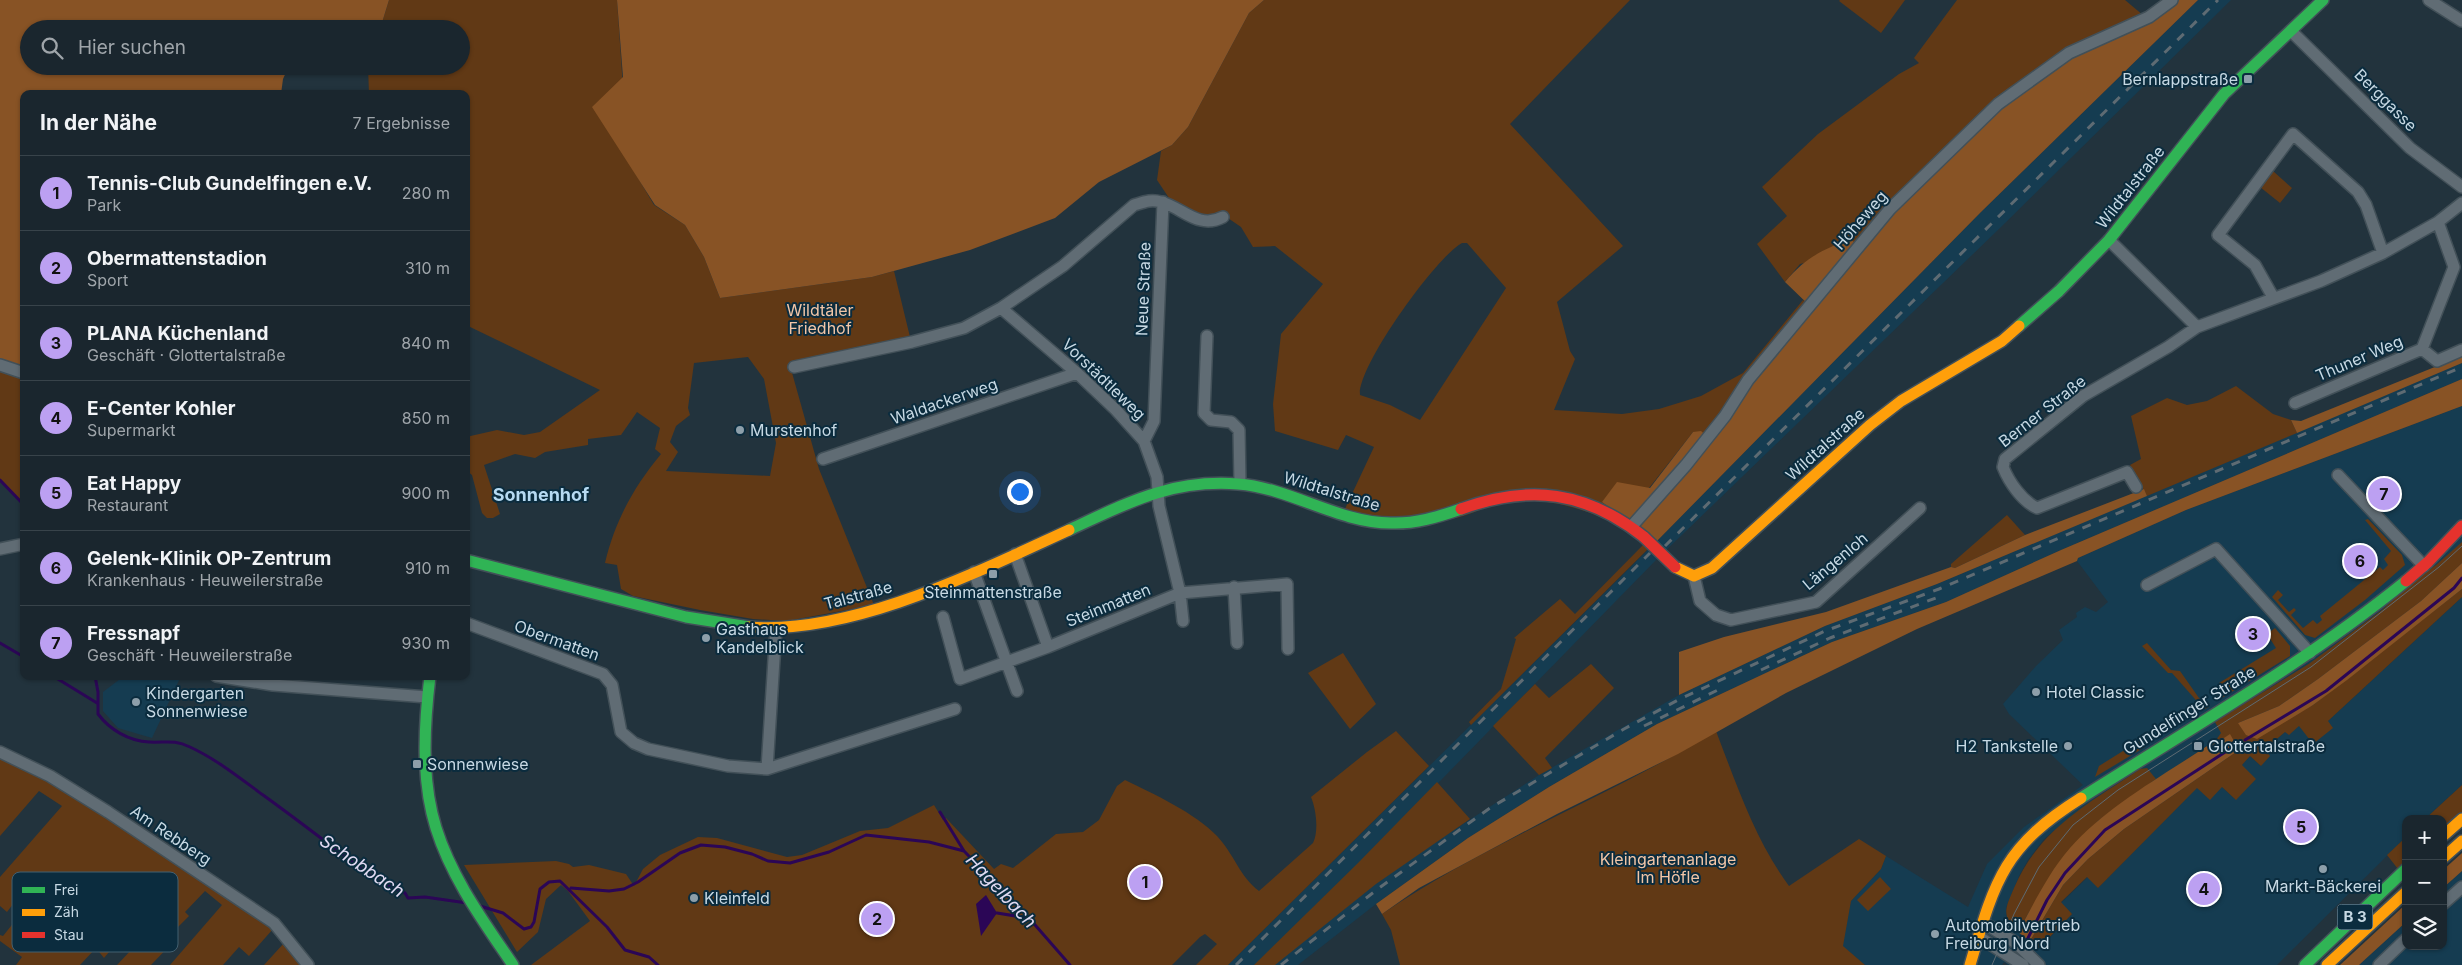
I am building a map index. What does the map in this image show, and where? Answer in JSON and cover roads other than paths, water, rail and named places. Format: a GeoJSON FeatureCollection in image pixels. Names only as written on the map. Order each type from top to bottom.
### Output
{"type":"FeatureCollection","features":[{"type":"Feature","properties":{"kind":"main road","name":"Wildtalstraße"},"geometry":{"type":"LineString","coordinates":[[1242,484],[1286,494],[1358,520],[1380,524],[1410,523],[1492,499],[1530,493],[1566,497],[1583,502],[1631,526],[1675,567],[1694,576],[1712,568],[1870,425],[1901,401],[2002,341],[2059,291],[2109,240],[2224,94],[2323,0]]}},
{"type":"Feature","properties":{"kind":"main road","name":"Talstraße"},"geometry":{"type":"LineString","coordinates":[[470,561],[685,615],[738,625],[776,628],[868,612],[974,572],[1158,491],[1200,484],[1242,484]]}},
{"type":"Feature","properties":{"kind":"main road","name":"Gundelfinger Straße"},"geometry":{"type":"LineString","coordinates":[[1970,965],[1997,885],[2010,859],[2032,834],[2081,797],[2310,653],[2372,608],[2424,566],[2462,526]]}},
{"type":"Feature","properties":{"kind":"main road"},"geometry":{"type":"LineString","coordinates":[[429,680],[427,697],[425,765],[436,828],[452,865],[472,901],[513,965]]}},
{"type":"Feature","properties":{"kind":"main road"},"geometry":{"type":"LineString","coordinates":[[2447,832],[2462,819]]}},
{"type":"Feature","properties":{"kind":"main road"},"geometry":{"type":"LineString","coordinates":[[2447,854],[2462,841]]}},
{"type":"Feature","properties":{"kind":"main road","name":"B 3"},"geometry":{"type":"LineString","coordinates":[[2305,965],[2402,873]]}},
{"type":"Feature","properties":{"kind":"main road","name":"B 3"},"geometry":{"type":"LineString","coordinates":[[2327,965],[2402,896]]}},
{"type":"Feature","properties":{"kind":"street","name":"Höheweg"},"geometry":{"type":"LineString","coordinates":[[1631,526],[1686,465],[1725,416],[1748,380],[1890,209],[1998,104],[2069,53],[2149,18],[2172,0]]}},
{"type":"Feature","properties":{"kind":"street"},"geometry":{"type":"LineString","coordinates":[[2429,0],[2462,21]]}},
{"type":"Feature","properties":{"kind":"street","name":"Berggasse"},"geometry":{"type":"LineString","coordinates":[[2291,31],[2410,148],[2462,187]]}},
{"type":"Feature","properties":{"kind":"street"},"geometry":{"type":"LineString","coordinates":[[2273,297],[2255,265],[2218,235],[2293,134],[2358,192],[2366,204],[2384,254]]}},
{"type":"Feature","properties":{"kind":"street"},"geometry":{"type":"LineString","coordinates":[[794,367],[912,342],[964,328],[1001,308],[1062,266],[1134,205],[1149,200],[1162,202],[1190,217],[1218,219],[1223,217]]}},
{"type":"Feature","properties":{"kind":"street","name":"Neue Straße"},"geometry":{"type":"LineString","coordinates":[[1144,441],[1154,421],[1162,202]]}},
{"type":"Feature","properties":{"kind":"street","name":"Berner Straße"},"geometry":{"type":"LineString","coordinates":[[2136,487],[2127,472],[2037,508],[2030,505],[2011,482],[2003,468],[2005,459],[2083,396],[2168,347],[2197,327],[2212,323],[2273,297],[2321,281],[2384,254],[2438,222],[2462,203]]}},
{"type":"Feature","properties":{"kind":"street","name":"Thuner Weg"},"geometry":{"type":"LineString","coordinates":[[2295,403],[2422,349],[2454,267],[2438,222]]}},
{"type":"Feature","properties":{"kind":"street"},"geometry":{"type":"LineString","coordinates":[[2109,240],[2197,327]]}},
{"type":"Feature","properties":{"kind":"street","name":"Vorstädtleweg"},"geometry":{"type":"LineString","coordinates":[[1001,308],[1077,373],[1116,410],[1144,441],[1157,477],[1158,491]]}},
{"type":"Feature","properties":{"kind":"street"},"geometry":{"type":"LineString","coordinates":[[1207,336],[1204,413],[1211,420],[1231,422],[1239,430],[1242,484]]}},
{"type":"Feature","properties":{"kind":"street"},"geometry":{"type":"LineString","coordinates":[[2422,349],[2437,360],[2462,350]]}},
{"type":"Feature","properties":{"kind":"street"},"geometry":{"type":"LineString","coordinates":[[0,365],[20,372]]}},
{"type":"Feature","properties":{"kind":"street","name":"Waldackerweg"},"geometry":{"type":"LineString","coordinates":[[823,459],[1077,373]]}},
{"type":"Feature","properties":{"kind":"street"},"geometry":{"type":"LineString","coordinates":[[2338,475],[2424,566]]}},
{"type":"Feature","properties":{"kind":"street"},"geometry":{"type":"LineString","coordinates":[[1158,491],[1159,506],[1180,593],[1183,621]]}},
{"type":"Feature","properties":{"kind":"street","name":"Längenloh"},"geometry":{"type":"LineString","coordinates":[[1694,576],[1700,601],[1716,615],[1731,620],[1816,602],[1920,508]]}},
{"type":"Feature","properties":{"kind":"street"},"geometry":{"type":"LineString","coordinates":[[0,549],[20,545]]}},
{"type":"Feature","properties":{"kind":"street"},"geometry":{"type":"LineString","coordinates":[[2148,585],[2216,549],[2310,653]]}},
{"type":"Feature","properties":{"kind":"street"},"geometry":{"type":"LineString","coordinates":[[1015,554],[1048,647]]}},
{"type":"Feature","properties":{"kind":"street"},"geometry":{"type":"LineString","coordinates":[[974,572],[1017,691]]}},
{"type":"Feature","properties":{"kind":"street"},"geometry":{"type":"LineString","coordinates":[[1238,643],[1233,588],[1286,584],[1288,649]]}},
{"type":"Feature","properties":{"kind":"street","name":"Steinmatten"},"geometry":{"type":"LineString","coordinates":[[943,617],[960,679],[1048,647],[1180,593],[1233,588]]}},
{"type":"Feature","properties":{"kind":"street","name":"Obermatten"},"geometry":{"type":"LineString","coordinates":[[470,624],[603,674],[612,685],[621,732],[634,743],[648,749],[683,758],[728,766],[767,769],[955,709]]}},
{"type":"Feature","properties":{"kind":"street"},"geometry":{"type":"LineString","coordinates":[[767,769],[776,628]]}},
{"type":"Feature","properties":{"kind":"street"},"geometry":{"type":"LineString","coordinates":[[241,680],[273,685],[427,697]]}},
{"type":"Feature","properties":{"kind":"street"},"geometry":{"type":"LineString","coordinates":[[322,689],[323,680]]}},
{"type":"Feature","properties":{"kind":"street","name":"Am Rebberg"},"geometry":{"type":"LineString","coordinates":[[0,752],[50,776],[108,812],[274,923],[308,965]]}},
{"type":"Feature","properties":{"kind":"street"},"geometry":{"type":"LineString","coordinates":[[2447,900],[2462,887]]}},
{"type":"Feature","properties":{"kind":"street"},"geometry":{"type":"LineString","coordinates":[[1984,923],[2016,943],[2039,965]]}},
{"type":"Feature","properties":{"kind":"street"},"geometry":{"type":"LineString","coordinates":[[1979,937],[2010,955],[2022,965]]}},
{"type":"Feature","properties":{"kind":"street"},"geometry":{"type":"LineString","coordinates":[[2379,965],[2402,944]]}},
{"type":"Feature","properties":{"kind":"waterway","name":"Schobbach"},"geometry":{"type":"LineString","coordinates":[[0,480],[20,501]]}},
{"type":"Feature","properties":{"kind":"waterway"},"geometry":{"type":"LineString","coordinates":[[2245,740],[2326,691],[2454,588],[2462,578]]}},
{"type":"Feature","properties":{"kind":"waterway"},"geometry":{"type":"LineString","coordinates":[[0,643],[20,655]]}},
{"type":"Feature","properties":{"kind":"waterway"},"geometry":{"type":"LineString","coordinates":[[60,680],[97,703]]}},
{"type":"Feature","properties":{"kind":"waterway","name":"Schobbach"},"geometry":{"type":"LineString","coordinates":[[96,680],[98,714],[120,734],[142,741],[179,743],[209,757],[246,782],[379,882],[405,893],[408,898],[425,897],[467,903]]}},
{"type":"Feature","properties":{"kind":"waterway"},"geometry":{"type":"LineString","coordinates":[[2024,946],[2047,900],[2065,873],[2105,830],[2236,745]]}},
{"type":"Feature","properties":{"kind":"waterway","name":"Hagelbach"},"geometry":{"type":"LineString","coordinates":[[940,812],[964,851],[1029,918],[1070,965]]}},
{"type":"Feature","properties":{"kind":"waterway"},"geometry":{"type":"LineString","coordinates":[[571,888],[609,891],[624,889],[638,882],[680,853],[701,845],[725,847],[752,854],[768,861],[790,863],[829,852],[866,835],[929,842],[964,851]]}},
{"type":"Feature","properties":{"kind":"waterway","name":"Schobbach"},"geometry":{"type":"LineString","coordinates":[[480,906],[503,913],[524,929],[531,927],[534,922],[540,889],[549,882],[560,881],[607,927],[625,950],[649,957],[658,965]]}},
{"type":"Feature","properties":{"kind":"waterway"},"geometry":{"type":"LineString","coordinates":[[997,913],[1028,918]]}},
{"type":"Feature","properties":{"kind":"tram line"},"geometry":{"type":"LineString","coordinates":[[1992,965],[2014,914],[2039,867],[2073,825],[2118,790],[2311,667],[2439,567],[2462,546]]}},
{"type":"Feature","properties":{"kind":"railway"},"geometry":{"type":"LineString","coordinates":[[1665,546],[2218,0]]}},
{"type":"Feature","properties":{"kind":"railway"},"geometry":{"type":"LineString","coordinates":[[1281,965],[1379,888],[1490,808],[1624,729],[1678,700],[1825,631],[1939,589],[2462,367]]}},
{"type":"Feature","properties":{"kind":"railway"},"geometry":{"type":"LineString","coordinates":[[1236,965],[1650,553]]}},
{"type":"Feature","properties":{"kind":"railway"},"geometry":{"type":"LineString","coordinates":[[1761,670],[1830,638],[1941,596]]}},
{"type":"Feature","properties":{"kind":"railway"},"geometry":{"type":"LineString","coordinates":[[1644,726],[1722,688]]}},
{"type":"Feature","properties":{"kind":"place","name":"Bernlappstraße"},"geometry":{"type":"Point","coordinates":[2248,79]}},
{"type":"Feature","properties":{"kind":"place","name":"Murstenhof"},"geometry":{"type":"Point","coordinates":[740,430]}},
{"type":"Feature","properties":{"kind":"place","name":"Fressnapf"},"geometry":{"type":"Point","coordinates":[2384,494]}},
{"type":"Feature","properties":{"kind":"place","name":"Gelenk-Klinik OP-Zentrum"},"geometry":{"type":"Point","coordinates":[2360,561]}},
{"type":"Feature","properties":{"kind":"place","name":"Steinmattenstraße"},"geometry":{"type":"Point","coordinates":[993,574]}},
{"type":"Feature","properties":{"kind":"place","name":"PLANA Küchenland"},"geometry":{"type":"Point","coordinates":[2253,634]}},
{"type":"Feature","properties":{"kind":"place","name":"Gasthaus Kandelblick"},"geometry":{"type":"Point","coordinates":[706,638]}},
{"type":"Feature","properties":{"kind":"place","name":"Hotel Classic"},"geometry":{"type":"Point","coordinates":[2036,692]}},
{"type":"Feature","properties":{"kind":"place","name":"Kindergarten Sonnenwiese"},"geometry":{"type":"Point","coordinates":[136,702]}},
{"type":"Feature","properties":{"kind":"place","name":"H2 Tankstelle"},"geometry":{"type":"Point","coordinates":[2068,746]}},
{"type":"Feature","properties":{"kind":"place","name":"Glottertalstraße"},"geometry":{"type":"Point","coordinates":[2198,746]}},
{"type":"Feature","properties":{"kind":"place","name":"Sonnenwiese"},"geometry":{"type":"Point","coordinates":[417,764]}},
{"type":"Feature","properties":{"kind":"place","name":"Eat Happy"},"geometry":{"type":"Point","coordinates":[2301,827]}},
{"type":"Feature","properties":{"kind":"place","name":"Markt-Bäckerei"},"geometry":{"type":"Point","coordinates":[2323,869]}},
{"type":"Feature","properties":{"kind":"place","name":"Tennis-Club Gundelfingen e.V."},"geometry":{"type":"Point","coordinates":[1145,882]}},
{"type":"Feature","properties":{"kind":"place","name":"E-Center Kohler"},"geometry":{"type":"Point","coordinates":[2204,889]}},
{"type":"Feature","properties":{"kind":"place","name":"Kleinfeld"},"geometry":{"type":"Point","coordinates":[694,898]}},
{"type":"Feature","properties":{"kind":"place","name":"Obermattenstadion"},"geometry":{"type":"Point","coordinates":[877,919]}},
{"type":"Feature","properties":{"kind":"place","name":"Automobilvertrieb Freiburg Nord"},"geometry":{"type":"Point","coordinates":[1935,934]}},
{"type":"Feature","properties":{"kind":"district","name":"Sonnenhof"},"geometry":{"type":"Point","coordinates":[541,495]}},
{"type":"Feature","properties":{"kind":"park label","name":"Wildtäler Friedhof"},"geometry":{"type":"Point","coordinates":[820,319]}},
{"type":"Feature","properties":{"kind":"park label","name":"Kleingartenanlage Im Höfle"},"geometry":{"type":"Point","coordinates":[1668,868]}}]}
